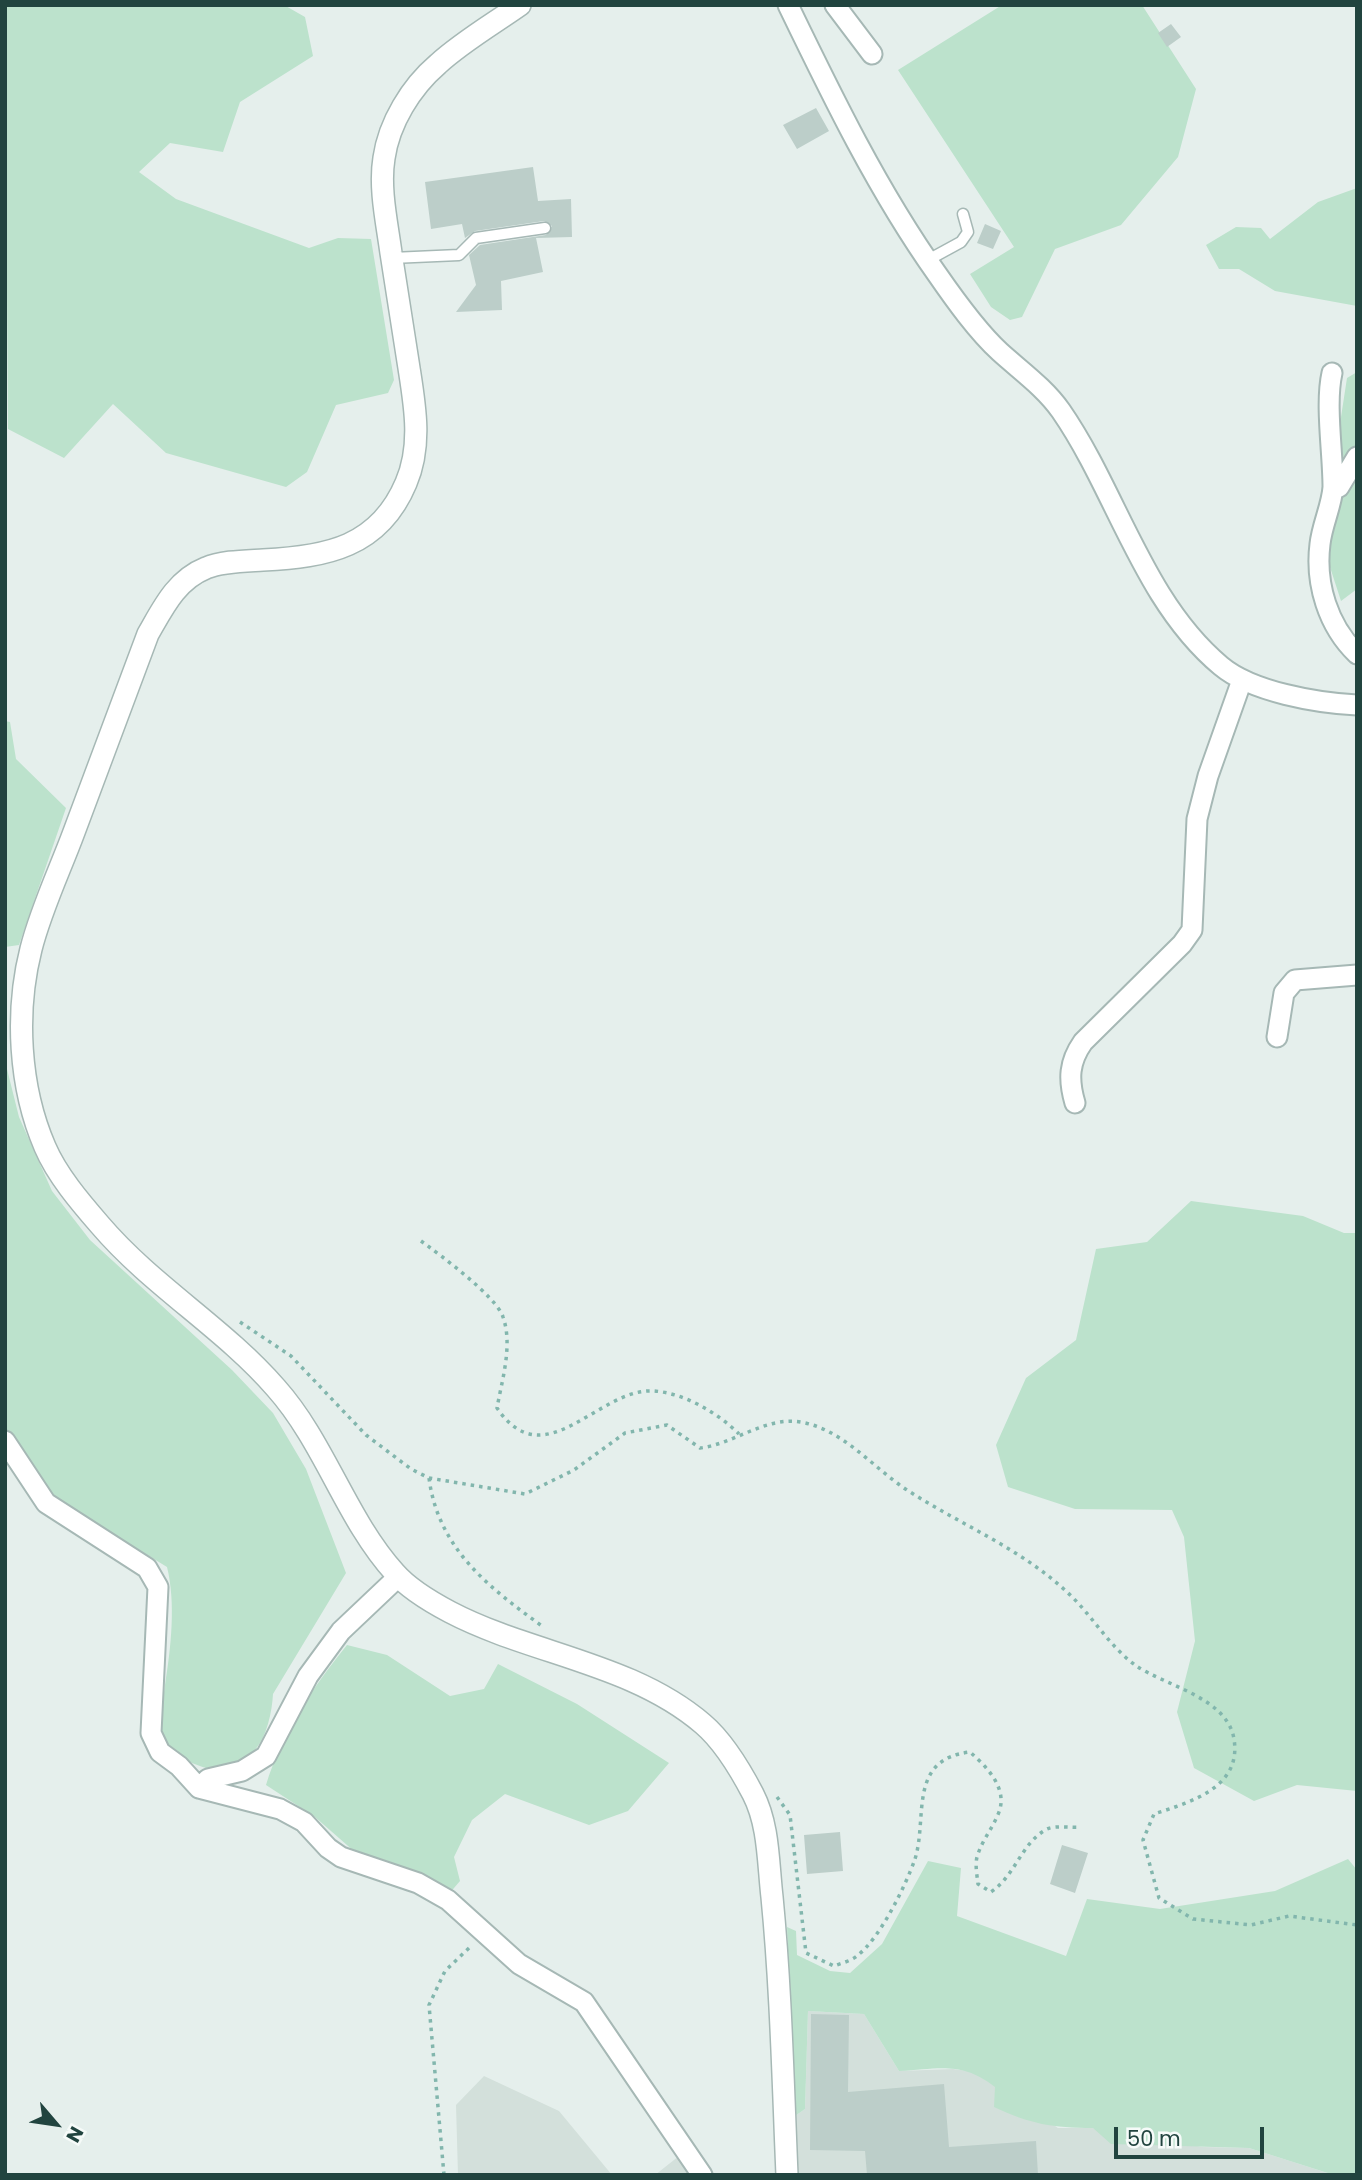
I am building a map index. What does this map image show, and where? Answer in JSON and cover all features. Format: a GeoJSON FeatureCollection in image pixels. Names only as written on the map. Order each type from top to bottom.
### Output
{"type":"FeatureCollection","features":[{"type":"Feature","properties":{"kind":"street"},"geometry":{"type":"LineString","coordinates":[[520,5],[437,64],[410,95],[391,128],[383,160],[385,215],[415,409],[415,456],[394,509],[382,523],[343,548],[310,557],[207,567],[188,579],[169,597],[148,634],[31,948],[21,1014],[24,1064],[33,1110],[46,1149],[103,1229],[275,1387],[326,1462],[376,1549],[398,1577],[450,1612],[655,1693],[708,1728],[754,1795],[764,1821],[779,1972],[787,2175]]}},
{"type":"Feature","properties":{"kind":"street"},"geometry":{"type":"LineString","coordinates":[[788,5],[829,90],[928,260],[998,350],[1060,410],[1172,611],[1198,644],[1222,667],[1242,680],[1298,697],[1357,705]]}},
{"type":"Feature","properties":{"kind":"street"},"geometry":{"type":"LineString","coordinates":[[835,5],[872,54]]}},
{"type":"Feature","properties":{"kind":"street"},"geometry":{"type":"LineString","coordinates":[[1332,373],[1329,392],[1333,490],[1320,544],[1322,593],[1340,634],[1357,654]]}},
{"type":"Feature","properties":{"kind":"street"},"geometry":{"type":"LineString","coordinates":[[1333,490],[1339,488],[1357,457]]}},
{"type":"Feature","properties":{"kind":"street"},"geometry":{"type":"LineString","coordinates":[[1075,1103],[1069,1084],[1074,1055],[1182,944],[1192,930],[1197,819],[1208,776],[1242,680]]}},
{"type":"Feature","properties":{"kind":"street"},"geometry":{"type":"LineString","coordinates":[[1278,1037],[1284,993],[1295,980],[1357,975]]}},
{"type":"Feature","properties":{"kind":"street"},"geometry":{"type":"LineString","coordinates":[[5,1441],[46,1503],[147,1568],[158,1587],[151,1733],[160,1752],[179,1766],[199,1788],[280,1809],[304,1822],[341,1857],[418,1883],[448,1900],[519,1964],[584,2002],[702,2175]]}},
{"type":"Feature","properties":{"kind":"street"},"geometry":{"type":"LineString","coordinates":[[199,1788],[208,1779],[242,1771],[266,1756],[308,1676],[341,1631],[398,1577]]}},
{"type":"Feature","properties":{"kind":"lane"},"geometry":{"type":"LineString","coordinates":[[928,260],[961,242],[968,232],[963,214]]}},
{"type":"Feature","properties":{"kind":"lane"},"geometry":{"type":"LineString","coordinates":[[392,258],[460,255],[476,238],[545,228]]}},
{"type":"Feature","properties":{"kind":"path"},"geometry":{"type":"LineString","coordinates":[[421,1241],[467,1275],[503,1315],[506,1355],[497,1408],[508,1424],[537,1436],[578,1425],[603,1406],[652,1390],[685,1397],[729,1423],[740,1434]]}},
{"type":"Feature","properties":{"kind":"path"},"geometry":{"type":"LineString","coordinates":[[213,1329],[228,1315],[291,1356],[366,1435],[411,1469],[429,1478],[525,1494],[574,1470],[625,1433],[667,1425],[700,1448],[720,1445],[740,1434],[783,1421],[802,1422],[828,1432],[866,1455],[904,1488],[1022,1555],[1069,1593],[1116,1649],[1137,1667],[1218,1711],[1234,1737],[1234,1759],[1219,1786],[1200,1799],[1154,1814],[1143,1840],[1159,1898],[1193,1919],[1251,1925],[1289,1916],[1357,1925]]}},
{"type":"Feature","properties":{"kind":"path"},"geometry":{"type":"LineString","coordinates":[[429,1478],[433,1506],[454,1546],[493,1590],[546,1629],[548,1649]]}},
{"type":"Feature","properties":{"kind":"path"},"geometry":{"type":"LineString","coordinates":[[754,1795],[780,1797],[790,1815],[806,1953],[834,1966],[858,1956],[881,1927],[916,1857],[924,1787],[940,1763],[954,1754],[970,1752],[988,1768],[999,1787],[1000,1811],[985,1835],[976,1860],[978,1884],[991,1892],[1007,1881],[1030,1843],[1049,1828],[1081,1827]]}},
{"type":"Feature","properties":{"kind":"path"},"geometry":{"type":"LineString","coordinates":[[444,2175],[429,2005],[444,1971],[484,1934]]}},
{"type":"Feature","properties":{"kind":"shaded area"},"geometry":{"type":"Polygon","coordinates":[[[808,2011],[864,2014],[899,2071],[953,2069],[976,2072],[1058,2128],[1093,2128],[1202,2147],[1249,2148],[1334,2175],[798,2175],[795,2116],[805,2109],[808,2011]]]}},
{"type":"Feature","properties":{"kind":"shaded area"},"geometry":{"type":"Polygon","coordinates":[[[484,2076],[559,2111],[612,2175],[458,2175],[456,2105],[484,2076]]]}},
{"type":"Feature","properties":{"kind":"shaded area"},"geometry":{"type":"Polygon","coordinates":[[[679,2156],[693,2175],[655,2175],[679,2156]]]}},
{"type":"Feature","properties":{"kind":"green space"},"geometry":{"type":"Polygon","coordinates":[[[5,5],[284,5],[305,17],[313,56],[240,102],[223,152],[170,143],[139,172],[176,199],[309,248],[338,238],[371,239],[394,380],[388,393],[336,405],[307,472],[286,487],[166,453],[113,404],[64,458],[8,429],[5,5]]]}},
{"type":"Feature","properties":{"kind":"green space"},"geometry":{"type":"Polygon","coordinates":[[[1002,5],[1142,5],[1196,89],[1178,157],[1121,225],[1055,249],[1022,317],[1010,320],[991,307],[970,274],[1014,247],[898,70],[1002,5]]]}},
{"type":"Feature","properties":{"kind":"green space"},"geometry":{"type":"Polygon","coordinates":[[[1357,188],[1357,306],[1275,291],[1239,269],[1219,269],[1206,245],[1236,227],[1261,228],[1270,239],[1318,202],[1357,188]]]}},
{"type":"Feature","properties":{"kind":"green space"},"geometry":{"type":"Polygon","coordinates":[[[1357,372],[1357,589],[1341,601],[1329,564],[1331,482],[1347,378],[1357,372]]]}},
{"type":"Feature","properties":{"kind":"green space"},"geometry":{"type":"Polygon","coordinates":[[[5,721],[10,722],[16,759],[66,808],[19,945],[5,947],[5,721]]]}},
{"type":"Feature","properties":{"kind":"green space"},"geometry":{"type":"Polygon","coordinates":[[[5,1061],[19,1117],[52,1191],[90,1240],[232,1370],[273,1413],[306,1469],[346,1573],[273,1694],[263,1738],[245,1758],[226,1767],[206,1768],[182,1758],[169,1746],[161,1731],[159,1713],[172,1626],[167,1567],[51,1496],[5,1434],[5,1061]]]}},
{"type":"Feature","properties":{"kind":"green space"},"geometry":{"type":"Polygon","coordinates":[[[1191,1201],[1303,1216],[1344,1233],[1357,1233],[1357,1791],[1297,1785],[1254,1801],[1194,1768],[1177,1712],[1195,1641],[1184,1537],[1172,1510],[1075,1509],[1008,1487],[996,1445],[1026,1378],[1076,1340],[1096,1249],[1147,1242],[1191,1201]]]}},
{"type":"Feature","properties":{"kind":"green space"},"geometry":{"type":"Polygon","coordinates":[[[347,1645],[387,1655],[450,1696],[484,1689],[498,1664],[577,1704],[669,1763],[628,1811],[589,1825],[505,1794],[472,1820],[454,1857],[460,1881],[448,1895],[364,1860],[315,1817],[266,1785],[281,1747],[300,1711],[347,1645]]]}},
{"type":"Feature","properties":{"kind":"green space"},"geometry":{"type":"Polygon","coordinates":[[[1348,1859],[1357,1870],[1357,2175],[1334,2175],[1249,2148],[1111,2144],[1093,2128],[1054,2126],[1031,2121],[994,2107],[995,2087],[972,2073],[950,2068],[899,2071],[864,2014],[808,2011],[805,2109],[795,2116],[787,1927],[796,1931],[797,1955],[830,1971],[850,1973],[882,1944],[928,1861],[961,1868],[957,1916],[1066,1956],[1087,1899],[1160,1909],[1275,1891],[1348,1859]]]}},
{"type":"Feature","properties":{"kind":"building"},"geometry":{"type":"Polygon","coordinates":[[[1171,24],[1181,37],[1167,47],[1158,33],[1171,24]]]}},
{"type":"Feature","properties":{"kind":"building"},"geometry":{"type":"Polygon","coordinates":[[[816,108],[829,131],[797,149],[783,125],[816,108]]]}},
{"type":"Feature","properties":{"kind":"building"},"geometry":{"type":"Polygon","coordinates":[[[533,167],[538,201],[571,199],[572,237],[536,238],[543,272],[501,281],[502,310],[456,312],[476,285],[469,255],[480,245],[546,235],[552,226],[544,221],[475,231],[465,238],[462,224],[431,229],[425,182],[533,167]]]}},
{"type":"Feature","properties":{"kind":"building"},"geometry":{"type":"Polygon","coordinates":[[[985,224],[1001,231],[993,249],[977,243],[985,224]]]}},
{"type":"Feature","properties":{"kind":"building"},"geometry":{"type":"Polygon","coordinates":[[[840,1832],[843,1871],[807,1874],[804,1835],[840,1832]]]}},
{"type":"Feature","properties":{"kind":"building"},"geometry":{"type":"Polygon","coordinates":[[[1062,1845],[1088,1853],[1075,1893],[1050,1884],[1062,1845]]]}},
{"type":"Feature","properties":{"kind":"building"},"geometry":{"type":"Polygon","coordinates":[[[811,2014],[849,2015],[848,2092],[944,2084],[949,2147],[1036,2141],[1038,2175],[867,2175],[865,2151],[810,2150],[811,2014]]]}}]}
